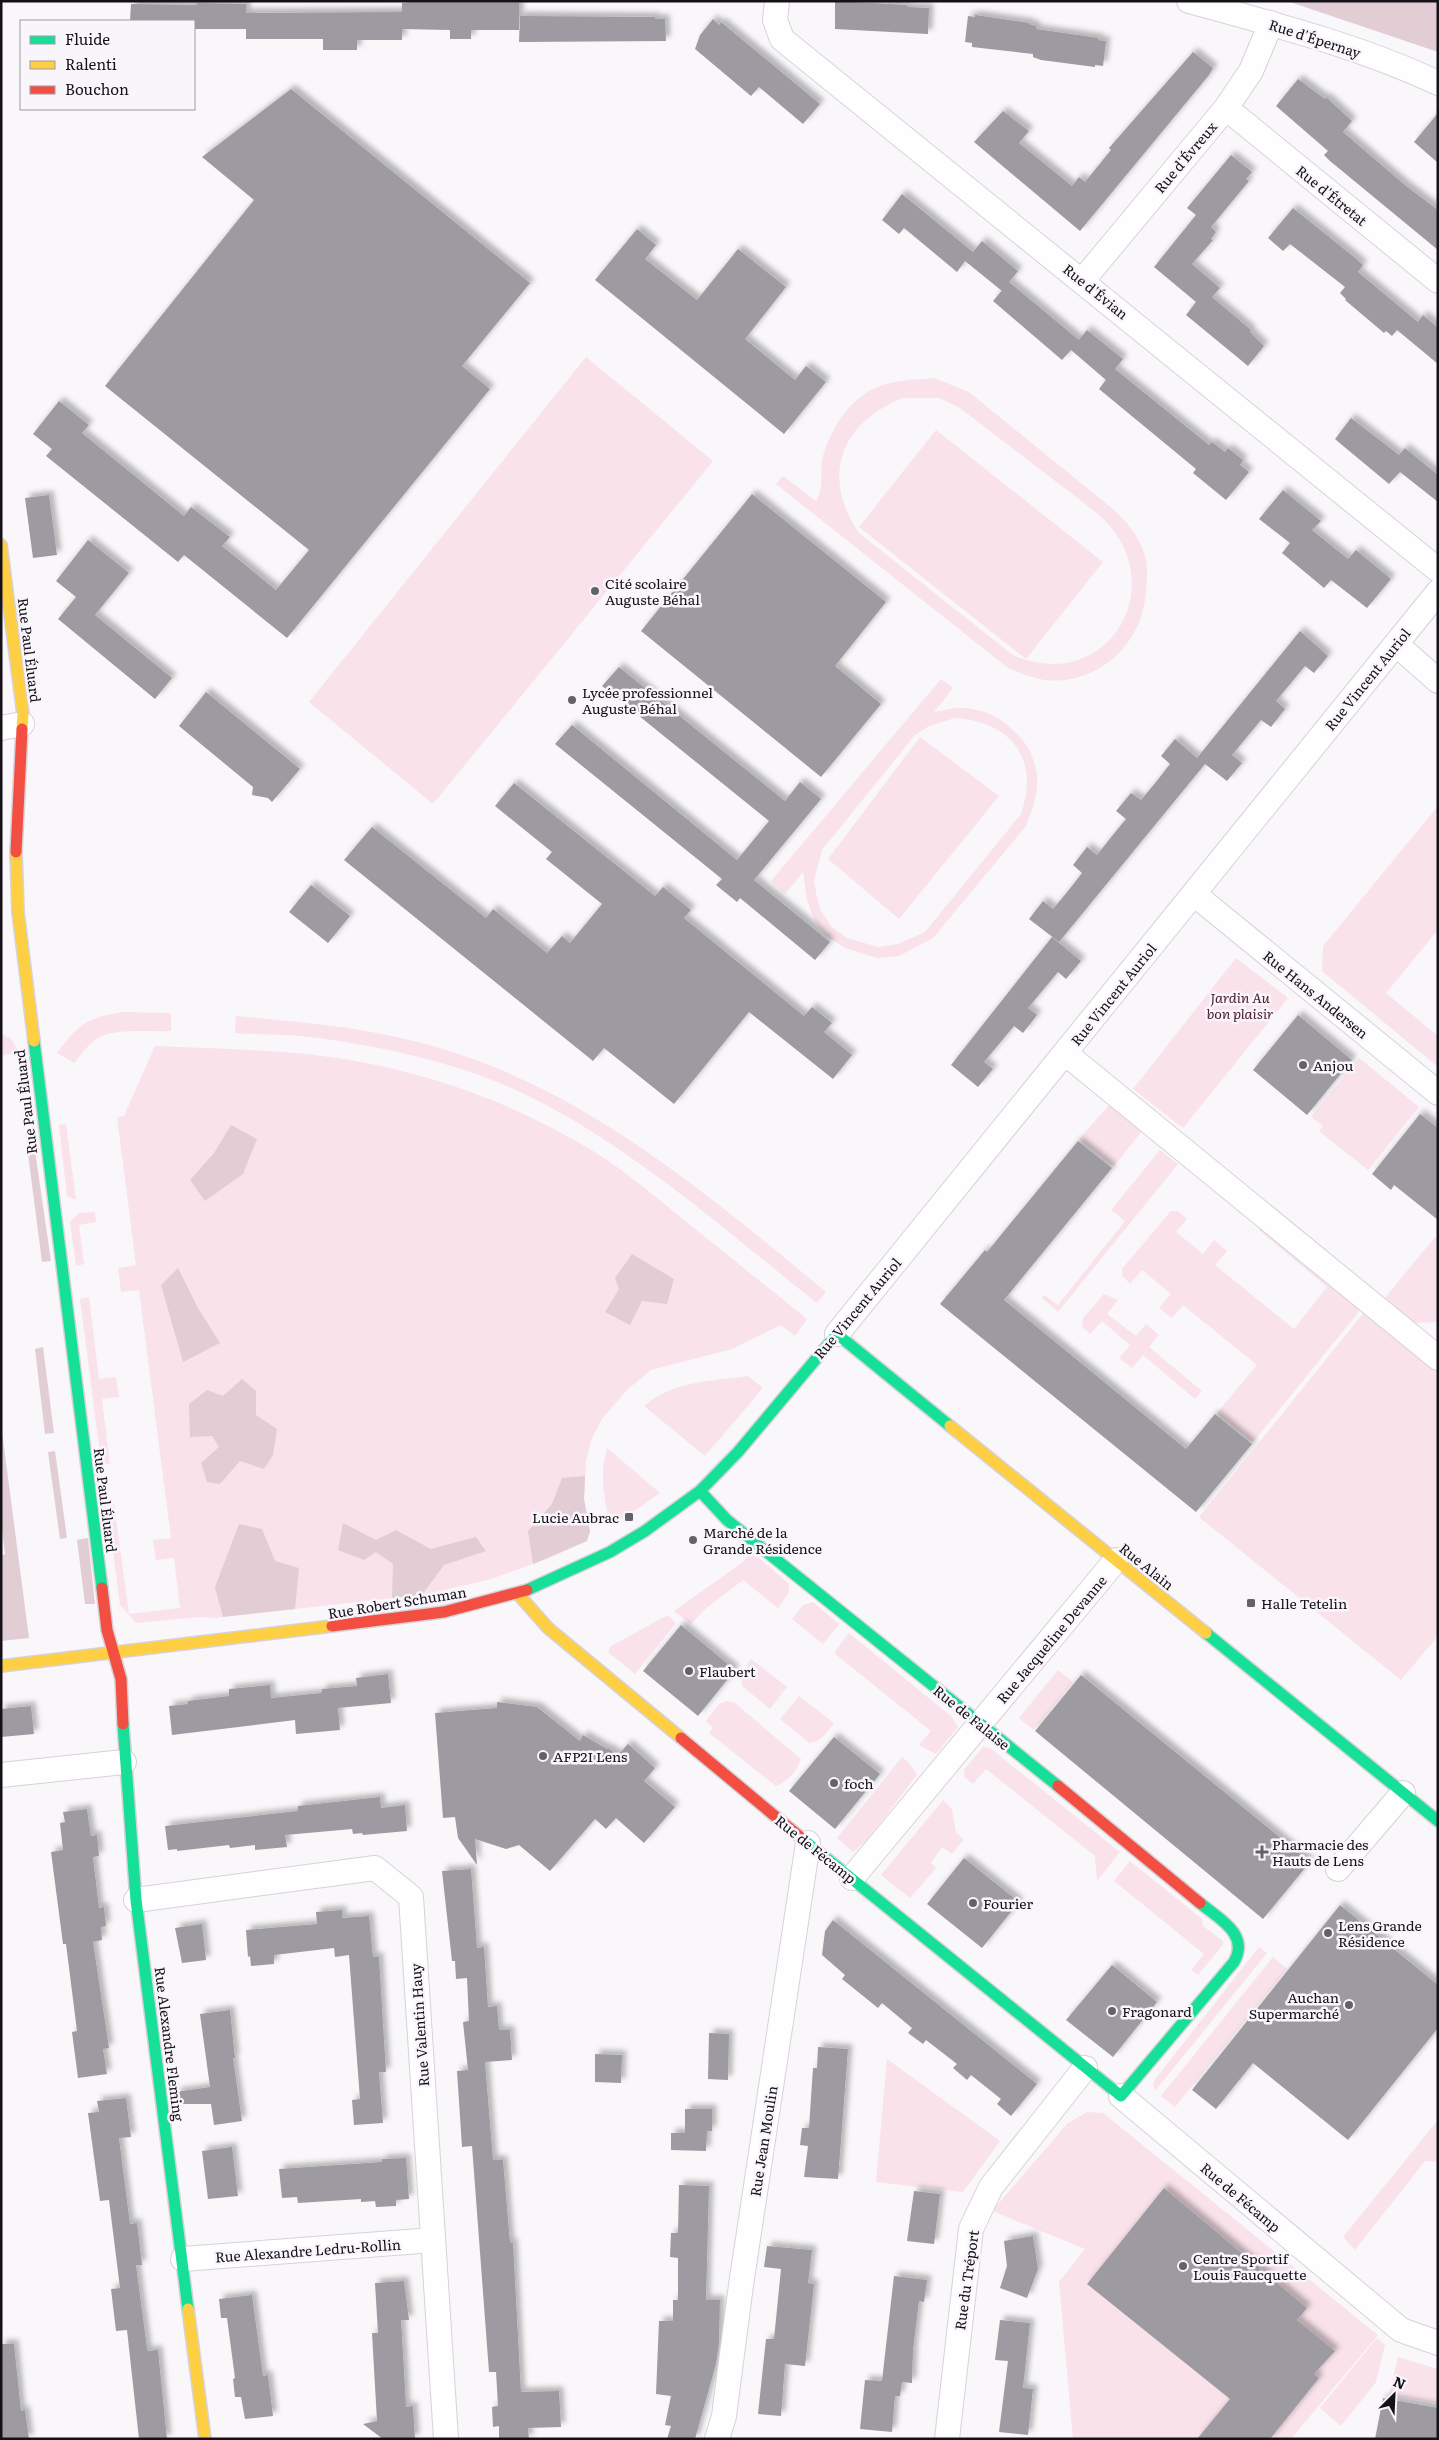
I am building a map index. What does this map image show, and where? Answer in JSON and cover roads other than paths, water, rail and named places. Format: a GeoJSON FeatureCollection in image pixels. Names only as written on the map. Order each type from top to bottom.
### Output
{"type":"FeatureCollection","features":[{"type":"Feature","properties":{"kind":"street","name":"Rue d'Évian"},"geometry":{"type":"LineString","coordinates":[[777,1],[775,20],[782,38],[1438,570]]}},
{"type":"Feature","properties":{"kind":"street","name":"Rue d'Épernay"},"geometry":{"type":"LineString","coordinates":[[1189,1],[1271,23],[1353,50],[1438,84]]}},
{"type":"Feature","properties":{"kind":"street","name":"Rue d'Évreux"},"geometry":{"type":"LineString","coordinates":[[1082,280],[1226,108],[1250,71],[1271,23]]}},
{"type":"Feature","properties":{"kind":"street","name":"Rue d'Étretat"},"geometry":{"type":"LineString","coordinates":[[1226,108],[1438,281]]}},
{"type":"Feature","properties":{"kind":"street","name":"Rue Paul Éluard"},"geometry":{"type":"LineString","coordinates":[[1,545],[23,714],[12,726],[18,912],[104,1604],[113,1652]]}},
{"type":"Feature","properties":{"kind":"street","name":"Rue Vincent Auriol"},"geometry":{"type":"LineString","coordinates":[[786,1395],[1438,592]]}},
{"type":"Feature","properties":{"kind":"street"},"geometry":{"type":"LineString","coordinates":[[1396,644],[1438,681]]}},
{"type":"Feature","properties":{"kind":"street","name":"Rue Hans Andersen"},"geometry":{"type":"LineString","coordinates":[[1194,894],[1438,1093]]}},
{"type":"Feature","properties":{"kind":"street"},"geometry":{"type":"LineString","coordinates":[[1065,1053],[1438,1358]]}},
{"type":"Feature","properties":{"kind":"street","name":"Rue Alain"},"geometry":{"type":"LineString","coordinates":[[837,1334],[1438,1821]]}},
{"type":"Feature","properties":{"kind":"street","name":"Rue Robert Schuman"},"geometry":{"type":"LineString","coordinates":[[1,1666],[406,1618],[444,1612],[518,1594],[610,1552],[645,1531],[700,1492],[786,1395]]}},
{"type":"Feature","properties":{"kind":"street","name":"Rue de Falaise"},"geometry":{"type":"LineString","coordinates":[[700,1492],[727,1520],[981,1723],[1236,1933],[1240,1945],[1239,1953],[1234,1962],[1121,2096]]}},
{"type":"Feature","properties":{"kind":"street","name":"Rue Jacqueline Devanne"},"geometry":{"type":"LineString","coordinates":[[852,1878],[1116,1560]]}},
{"type":"Feature","properties":{"kind":"street","name":"Rue de Fécamp"},"geometry":{"type":"LineString","coordinates":[[518,1594],[543,1624],[1121,2096],[1401,2330],[1438,2343]]}},
{"type":"Feature","properties":{"kind":"street","name":"Rue Alexandre Fleming"},"geometry":{"type":"LineString","coordinates":[[113,1652],[120,1679],[124,1762],[136,1900],[205,2439]]}},
{"type":"Feature","properties":{"kind":"street"},"geometry":{"type":"LineString","coordinates":[[1,1775],[124,1762]]}},
{"type":"Feature","properties":{"kind":"street"},"geometry":{"type":"LineString","coordinates":[[1338,1869],[1403,1793]]}},
{"type":"Feature","properties":{"kind":"street","name":"Rue Jean Moulin"},"geometry":{"type":"LineString","coordinates":[[717,2439],[724,2416],[742,2276],[808,1842]]}},
{"type":"Feature","properties":{"kind":"street","name":"Rue Valentin Hauy"},"geometry":{"type":"LineString","coordinates":[[136,1900],[375,1868],[411,1897],[446,2439]]}},
{"type":"Feature","properties":{"kind":"street","name":"Rue du Tréport"},"geometry":{"type":"LineString","coordinates":[[947,2439],[971,2229],[991,2187],[1085,2068]]}},
{"type":"Feature","properties":{"kind":"street","name":"Rue Alexandre Ledru-Rollin"},"geometry":{"type":"LineString","coordinates":[[183,2259],[433,2240]]}},
{"type":"Feature","properties":{"kind":"place","name":"Cité scolaire Auguste Béhal"},"geometry":{"type":"Point","coordinates":[595,591]}},
{"type":"Feature","properties":{"kind":"place","name":"Lycée professionnel Auguste Béhal"},"geometry":{"type":"Point","coordinates":[572,700]}},
{"type":"Feature","properties":{"kind":"place","name":"Anjou"},"geometry":{"type":"Point","coordinates":[1303,1065]}},
{"type":"Feature","properties":{"kind":"place","name":"Lucie Aubrac"},"geometry":{"type":"Point","coordinates":[629,1517]}},
{"type":"Feature","properties":{"kind":"place","name":"Marché de la Grande Résidence"},"geometry":{"type":"Point","coordinates":[693,1540]}},
{"type":"Feature","properties":{"kind":"place","name":"Halle Tetelin"},"geometry":{"type":"Point","coordinates":[1251,1603]}},
{"type":"Feature","properties":{"kind":"place","name":"Flaubert"},"geometry":{"type":"Point","coordinates":[689,1671]}},
{"type":"Feature","properties":{"kind":"place","name":"AFP2I Lens"},"geometry":{"type":"Point","coordinates":[543,1756]}},
{"type":"Feature","properties":{"kind":"place","name":"foch"},"geometry":{"type":"Point","coordinates":[834,1783]}},
{"type":"Feature","properties":{"kind":"place","name":"Pharmacie des Hauts de Lens"},"geometry":{"type":"Point","coordinates":[1262,1852]}},
{"type":"Feature","properties":{"kind":"place","name":"Fourier"},"geometry":{"type":"Point","coordinates":[973,1903]}},
{"type":"Feature","properties":{"kind":"place","name":"Lens Grande Résidence"},"geometry":{"type":"Point","coordinates":[1328,1933]}},
{"type":"Feature","properties":{"kind":"place","name":"Auchan Supermarché"},"geometry":{"type":"Point","coordinates":[1349,2005]}},
{"type":"Feature","properties":{"kind":"place","name":"Fragonard"},"geometry":{"type":"Point","coordinates":[1112,2011]}},
{"type":"Feature","properties":{"kind":"place","name":"Centre Sportif Louis Faucquette"},"geometry":{"type":"Point","coordinates":[1183,2266]}},
{"type":"Feature","properties":{"kind":"park label","name":"Jardin Au bon plaisir"},"geometry":{"type":"Point","coordinates":[1240,1006]}}]}
